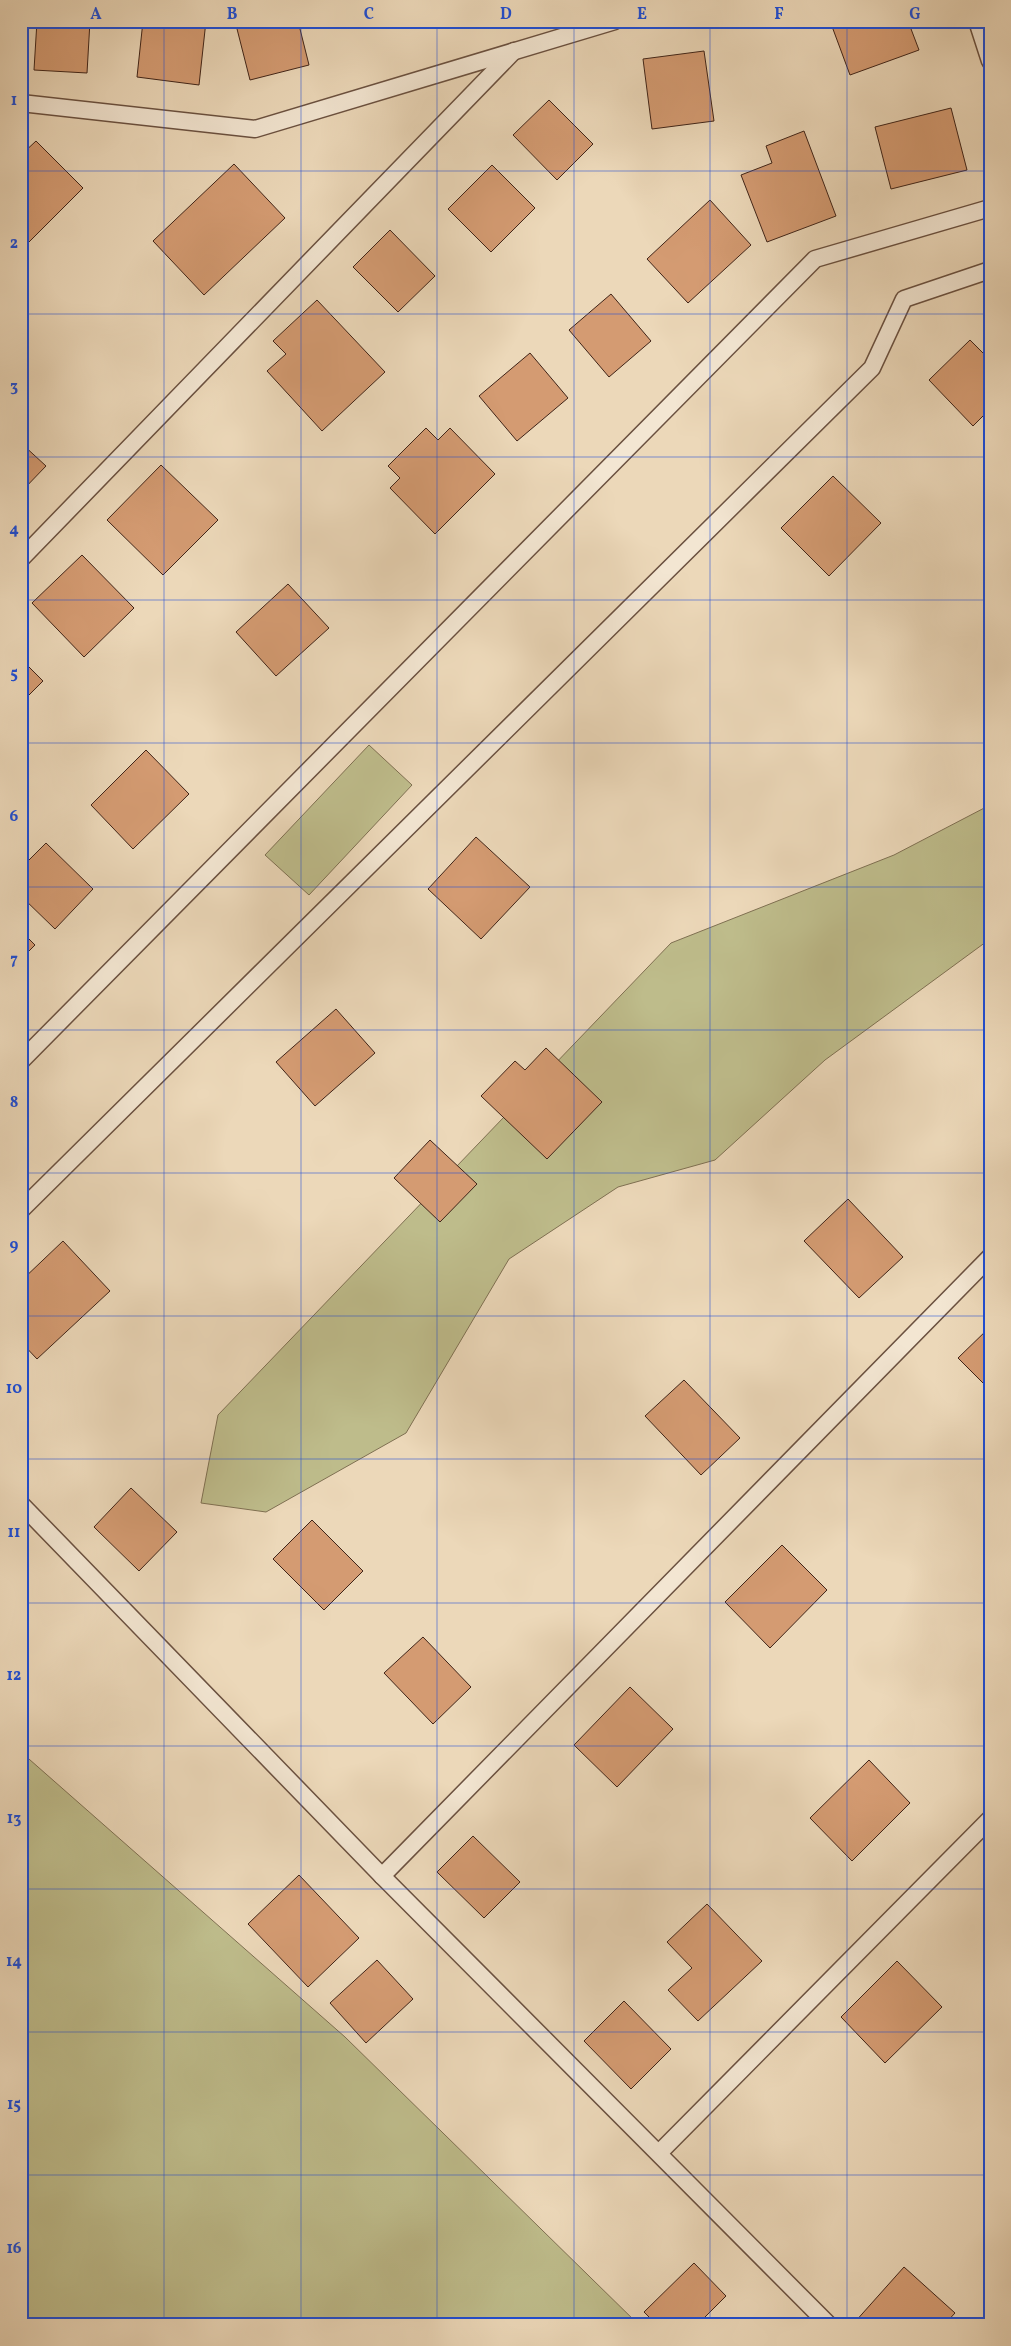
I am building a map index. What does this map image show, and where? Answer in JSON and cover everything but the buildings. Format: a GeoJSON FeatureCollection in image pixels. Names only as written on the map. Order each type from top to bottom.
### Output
{"type":"FeatureCollection","features":[{"type":"Feature","properties":{"kind":"lane"},"geometry":{"type":"LineString","coordinates":[[21,103],[255,129],[615,21]]}},
{"type":"Feature","properties":{"kind":"lane"},"geometry":{"type":"LineString","coordinates":[[977,21],[990,61]]}},
{"type":"Feature","properties":{"kind":"lane"},"geometry":{"type":"LineString","coordinates":[[21,559],[514,51]]}},
{"type":"Feature","properties":{"kind":"lane"},"geometry":{"type":"LineString","coordinates":[[21,1060],[815,259],[990,208]]}},
{"type":"Feature","properties":{"kind":"lane"},"geometry":{"type":"LineString","coordinates":[[21,1210],[872,368],[904,299],[990,270]]}},
{"type":"Feature","properties":{"kind":"lane"},"geometry":{"type":"LineString","coordinates":[[382,1876],[990,1257]]}},
{"type":"Feature","properties":{"kind":"lane"},"geometry":{"type":"LineString","coordinates":[[21,1504],[382,1876],[829,2325]]}},
{"type":"Feature","properties":{"kind":"lane"},"geometry":{"type":"LineString","coordinates":[[659,2153],[990,1819]]}},
{"type":"Feature","properties":{"kind":"shaded area"},"geometry":{"type":"Polygon","coordinates":[[[369,745],[412,785],[309,895],[265,855],[369,745]]]}},
{"type":"Feature","properties":{"kind":"shaded area"},"geometry":{"type":"Polygon","coordinates":[[[990,805],[990,939],[825,1060],[715,1160],[618,1187],[509,1259],[406,1433],[266,1512],[201,1503],[218,1415],[671,943],[894,855],[990,805]]]}},
{"type":"Feature","properties":{"kind":"shaded area"},"geometry":{"type":"Polygon","coordinates":[[[21,1752],[345,2037],[639,2325],[21,2325],[21,1752]]]}}]}
